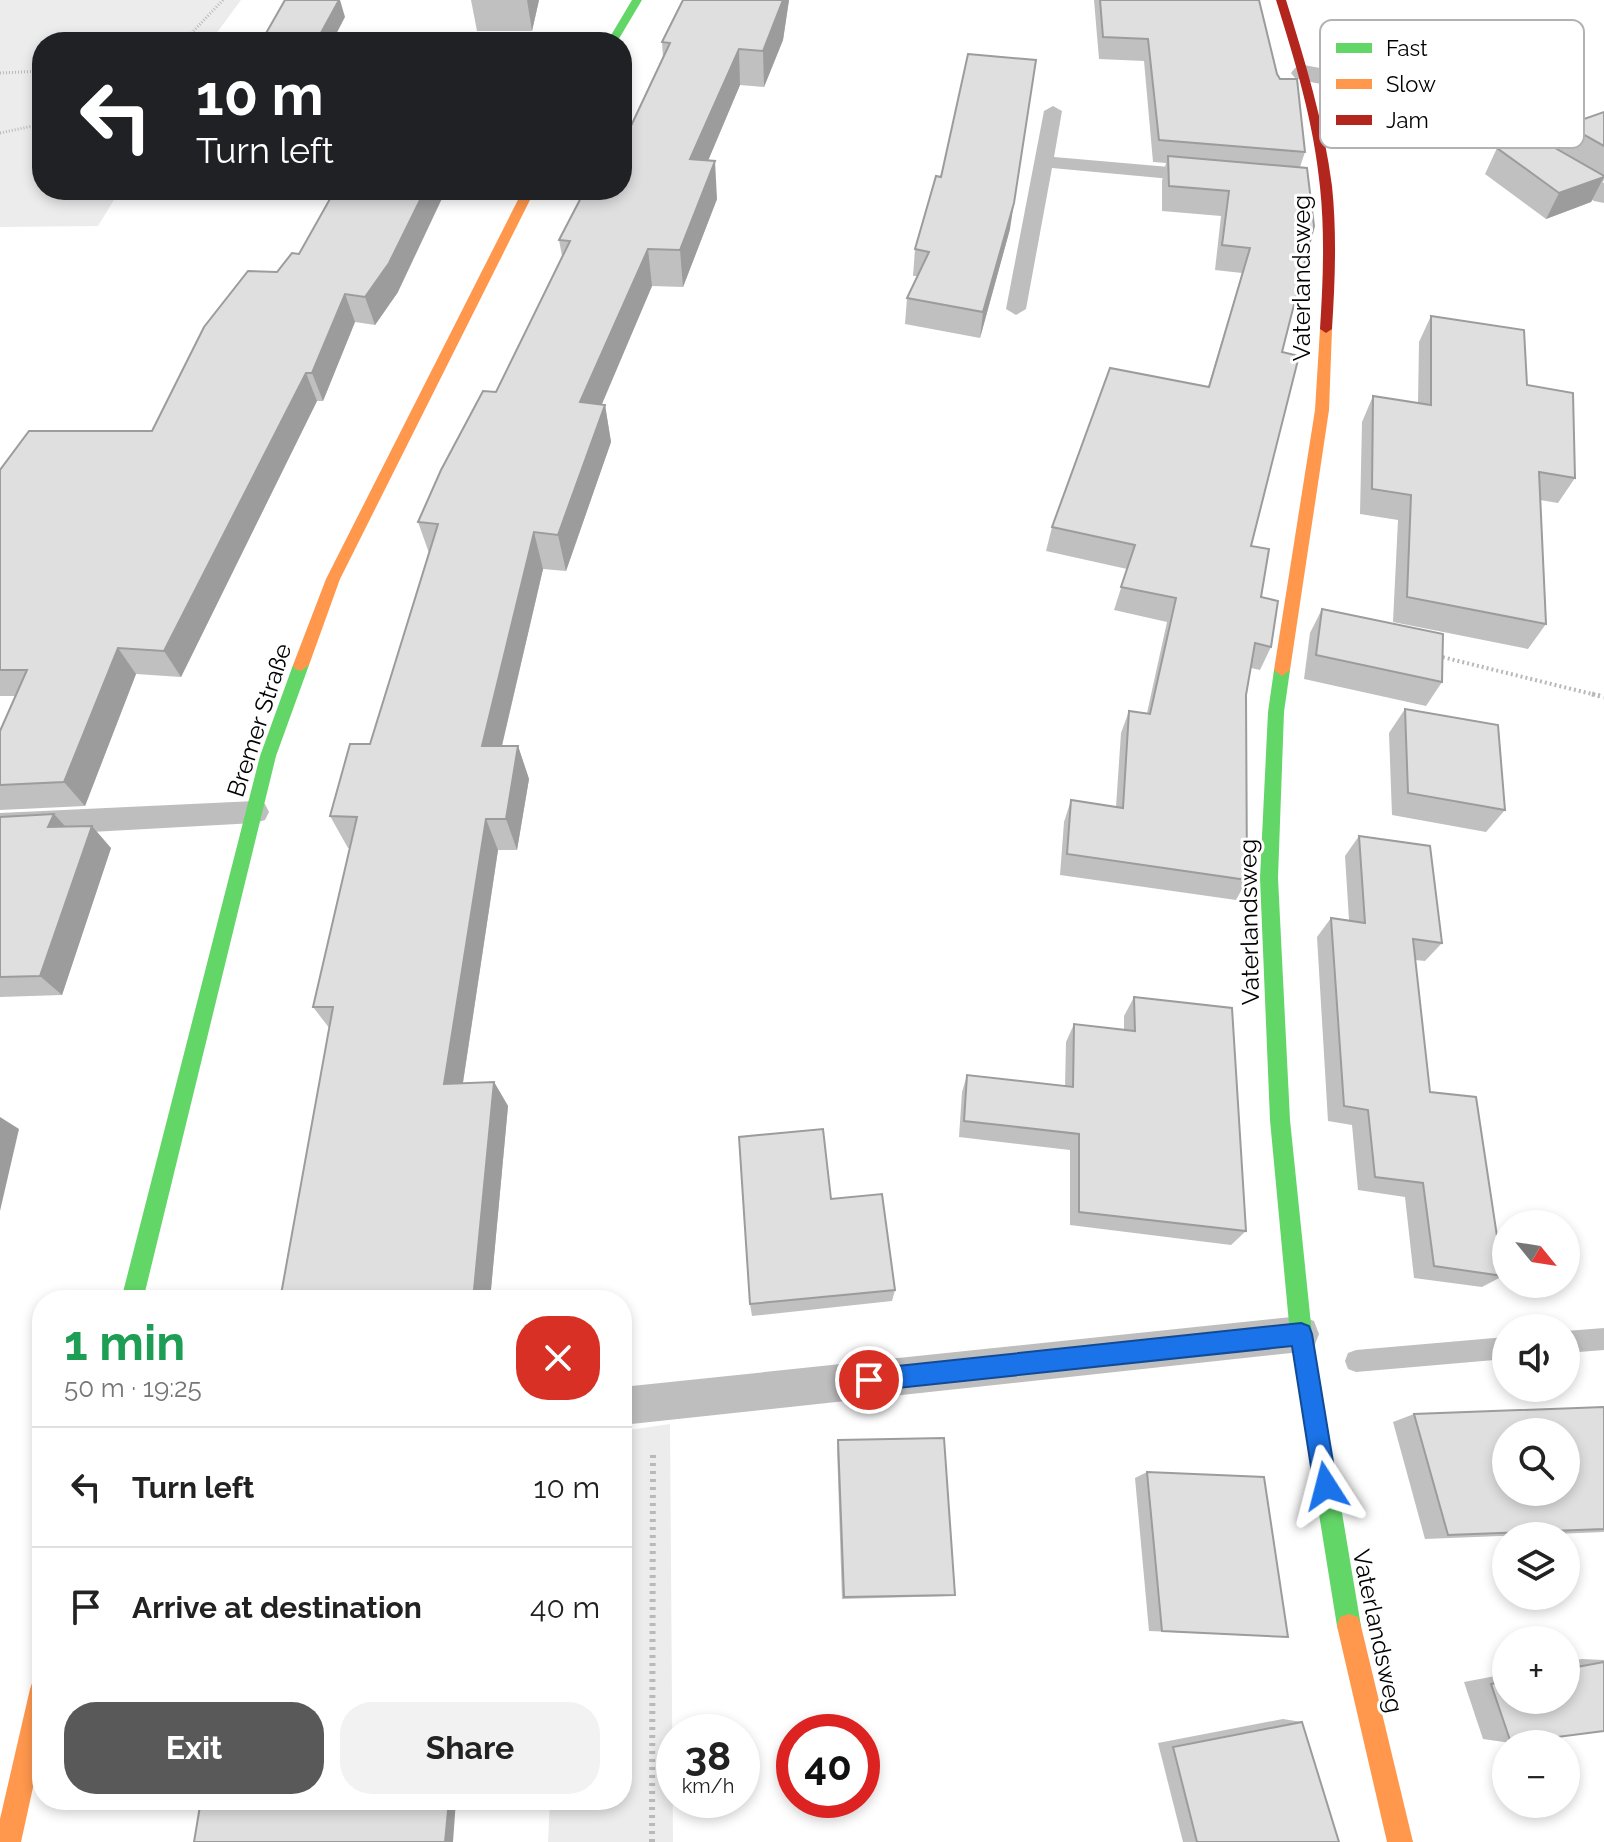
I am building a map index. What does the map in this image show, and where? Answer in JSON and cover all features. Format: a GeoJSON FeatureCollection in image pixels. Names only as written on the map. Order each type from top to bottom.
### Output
{"type":"FeatureCollection","features":[{"type":"Feature","properties":{"kind":"street"},"geometry":{"type":"LineString","coordinates":[[618,32],[637,0]]}},
{"type":"Feature","properties":{"kind":"street","name":"Vaterlandsweg"},"geometry":{"type":"LineString","coordinates":[[1281,0],[1304,73],[1329,278],[1322,410],[1276,712],[1269,878],[1280,1120],[1301,1334],[1345,1607],[1400,1842]]}},
{"type":"Feature","properties":{"kind":"street"},"geometry":{"type":"LineString","coordinates":[[1304,73],[1320,76]]}},
{"type":"Feature","properties":{"kind":"street"},"geometry":{"type":"LineString","coordinates":[[1524,148],[1604,195]]}},
{"type":"Feature","properties":{"kind":"street","name":"Bremer Straße"},"geometry":{"type":"LineString","coordinates":[[135,1290],[268,756],[333,579],[524,200]]}},
{"type":"Feature","properties":{"kind":"street"},"geometry":{"type":"LineString","coordinates":[[8,1842],[32,1734]]}},
{"type":"Feature","properties":{"kind":"lane"},"geometry":{"type":"LineString","coordinates":[[1016,309],[1053,111]]}},
{"type":"Feature","properties":{"kind":"lane"},"geometry":{"type":"LineString","coordinates":[[1043,162],[1216,177]]}},
{"type":"Feature","properties":{"kind":"lane"},"geometry":{"type":"LineString","coordinates":[[0,825],[255,812]]}},
{"type":"Feature","properties":{"kind":"lane"},"geometry":{"type":"LineString","coordinates":[[638,1404],[1301,1334]]}},
{"type":"Feature","properties":{"kind":"path"},"geometry":{"type":"LineString","coordinates":[[193,32],[223,0]]}},
{"type":"Feature","properties":{"kind":"path"},"geometry":{"type":"LineString","coordinates":[[0,73],[32,71]]}},
{"type":"Feature","properties":{"kind":"path"},"geometry":{"type":"LineString","coordinates":[[0,133],[32,126]]}},
{"type":"Feature","properties":{"kind":"path"},"geometry":{"type":"LineString","coordinates":[[1424,652],[1604,697]]}},
{"type":"Feature","properties":{"kind":"path"},"geometry":{"type":"LineString","coordinates":[[638,1404],[652,1842]]}},
{"type":"Feature","properties":{"kind":"shaded area"},"geometry":{"type":"Polygon","coordinates":[[[0,0],[241,0],[217,32],[32,32],[32,200],[114,200],[98,226],[0,227],[0,0]]]}},
{"type":"Feature","properties":{"kind":"shaded area"},"geometry":{"type":"Polygon","coordinates":[[[670,1424],[672,1714],[656,1714],[656,1818],[673,1818],[673,1842],[548,1842],[550,1810],[632,1810],[632,1430],[670,1424]]]}},
{"type":"Feature","properties":{"kind":"building"},"geometry":{"type":"Polygon","coordinates":[[[285,0],[339,0],[321,32],[267,32],[285,0]]]}},
{"type":"Feature","properties":{"kind":"building"},"geometry":{"type":"Polygon","coordinates":[[[683,0],[783,0],[763,51],[739,49],[690,159],[715,161],[680,250],[648,249],[580,402],[605,405],[558,535],[534,532],[482,746],[518,746],[506,819],[486,819],[444,1084],[494,1082],[474,1290],[282,1290],[333,1007],[313,1007],[357,817],[330,816],[350,744],[370,744],[438,524],[418,522],[441,470],[483,391],[496,392],[570,241],[559,240],[580,200],[632,200],[632,124],[670,43],[662,42],[683,0]]]}},
{"type":"Feature","properties":{"kind":"building"},"geometry":{"type":"Polygon","coordinates":[[[1100,0],[1259,0],[1277,74],[1280,79],[1297,79],[1305,152],[1159,140],[1148,39],[1103,37],[1100,0]]]}},
{"type":"Feature","properties":{"kind":"building"},"geometry":{"type":"Polygon","coordinates":[[[968,54],[1036,60],[1014,203],[983,312],[907,298],[929,252],[915,249],[936,176],[941,177],[968,54]]]}},
{"type":"Feature","properties":{"kind":"building"},"geometry":{"type":"Polygon","coordinates":[[[1604,112],[1604,146],[1584,135],[1584,119],[1604,112]]]}},
{"type":"Feature","properties":{"kind":"building"},"geometry":{"type":"Polygon","coordinates":[[[1497,148],[1555,148],[1604,176],[1559,193],[1497,148]]]}},
{"type":"Feature","properties":{"kind":"building"},"geometry":{"type":"Polygon","coordinates":[[[1168,156],[1307,168],[1314,226],[1282,352],[1299,356],[1251,546],[1269,549],[1261,597],[1278,601],[1271,647],[1255,643],[1246,695],[1247,880],[1067,854],[1071,800],[1123,808],[1129,711],[1150,714],[1176,598],[1121,587],[1135,545],[1052,527],[1110,368],[1209,387],[1250,248],[1222,245],[1229,191],[1169,186],[1168,156]]]}},
{"type":"Feature","properties":{"kind":"building"},"geometry":{"type":"Polygon","coordinates":[[[329,200],[420,200],[389,263],[365,297],[345,294],[312,373],[306,373],[164,651],[118,648],[64,782],[0,785],[0,731],[27,670],[0,670],[0,470],[29,431],[152,431],[204,327],[248,271],[277,272],[292,253],[299,254],[329,200]]]}},
{"type":"Feature","properties":{"kind":"building"},"geometry":{"type":"Polygon","coordinates":[[[1431,316],[1524,330],[1527,385],[1573,393],[1575,478],[1539,472],[1546,624],[1407,597],[1411,495],[1372,489],[1373,396],[1431,405],[1431,316]]]}},
{"type":"Feature","properties":{"kind":"building"},"geometry":{"type":"Polygon","coordinates":[[[1322,609],[1443,634],[1442,682],[1316,655],[1322,609]]]}},
{"type":"Feature","properties":{"kind":"building"},"geometry":{"type":"Polygon","coordinates":[[[1405,709],[1498,725],[1505,810],[1408,793],[1405,709]]]}},
{"type":"Feature","properties":{"kind":"building"},"geometry":{"type":"Polygon","coordinates":[[[54,814],[48,827],[92,826],[40,976],[0,977],[0,817],[54,814]]]}},
{"type":"Feature","properties":{"kind":"building"},"geometry":{"type":"Polygon","coordinates":[[[1359,836],[1430,846],[1442,943],[1413,939],[1430,1092],[1476,1097],[1493,1210],[1492,1274],[1434,1266],[1423,1183],[1375,1177],[1368,1110],[1344,1106],[1331,918],[1365,923],[1359,836]]]}},
{"type":"Feature","properties":{"kind":"building"},"geometry":{"type":"Polygon","coordinates":[[[1134,997],[1232,1008],[1246,1231],[1079,1212],[1079,1134],[964,1121],[967,1075],[1073,1087],[1074,1024],[1135,1031],[1134,997]]]}},
{"type":"Feature","properties":{"kind":"building"},"geometry":{"type":"Polygon","coordinates":[[[823,1129],[831,1199],[882,1194],[895,1290],[750,1304],[739,1137],[823,1129]]]}},
{"type":"Feature","properties":{"kind":"building"},"geometry":{"type":"Polygon","coordinates":[[[1604,1407],[1604,1529],[1580,1530],[1580,1522],[1492,1522],[1492,1533],[1448,1535],[1414,1414],[1604,1407]]]}},
{"type":"Feature","properties":{"kind":"building"},"geometry":{"type":"Polygon","coordinates":[[[944,1438],[955,1595],[844,1597],[838,1440],[944,1438]]]}},
{"type":"Feature","properties":{"kind":"building"},"geometry":{"type":"Polygon","coordinates":[[[1147,1472],[1264,1477],[1288,1637],[1162,1631],[1147,1472]]]}},
{"type":"Feature","properties":{"kind":"building"},"geometry":{"type":"Polygon","coordinates":[[[1604,1662],[1604,1731],[1580,1734],[1580,1730],[1507,1730],[1501,1714],[1580,1714],[1580,1666],[1604,1662]]]}},
{"type":"Feature","properties":{"kind":"building"},"geometry":{"type":"Polygon","coordinates":[[[1302,1722],[1339,1842],[1197,1842],[1173,1747],[1302,1722]]]}},
{"type":"Feature","properties":{"kind":"building"},"geometry":{"type":"Polygon","coordinates":[[[199,1810],[448,1810],[445,1842],[194,1842],[199,1810]]]}},
{"type":"Feature","properties":{"kind":"waterway"},"geometry":{"type":"LineString","coordinates":[[1580,1341],[1604,1339]]}},
{"type":"Feature","properties":{"kind":"waterway"},"geometry":{"type":"LineString","coordinates":[[1356,1361],[1492,1349]]}},
{"type":"Feature","properties":{"kind":"traffic: fast"},"geometry":{"type":"LineString","coordinates":[[618,32],[637,0]]}},
{"type":"Feature","properties":{"kind":"traffic: fast"},"geometry":{"type":"LineString","coordinates":[[134,1290],[268,756],[301,665]]}},
{"type":"Feature","properties":{"kind":"traffic: fast"},"geometry":{"type":"LineString","coordinates":[[1282,670],[1276,712],[1269,878],[1280,1120],[1301,1334],[1349,1626]]}},
{"type":"Feature","properties":{"kind":"traffic: slow"},"geometry":{"type":"LineString","coordinates":[[301,665],[333,579],[524,200]]}},
{"type":"Feature","properties":{"kind":"traffic: slow"},"geometry":{"type":"LineString","coordinates":[[1282,670],[1322,410],[1326,329]]}},
{"type":"Feature","properties":{"kind":"traffic: slow"},"geometry":{"type":"LineString","coordinates":[[1349,1626],[1400,1842]]}},
{"type":"Feature","properties":{"kind":"traffic: slow"},"geometry":{"type":"LineString","coordinates":[[8,1842],[32,1734]]}},
{"type":"Feature","properties":{"kind":"traffic: jam"},"geometry":{"type":"LineString","coordinates":[[1281,0],[1320,145]]}},
{"type":"Feature","properties":{"kind":"traffic: jam"},"geometry":{"type":"LineString","coordinates":[[1321,148],[1328,204],[1326,329]]}},
{"type":"Feature","properties":{"kind":"route"},"geometry":{"type":"LineString","coordinates":[[869,1380],[1301,1334],[1326,1486]]}}]}
